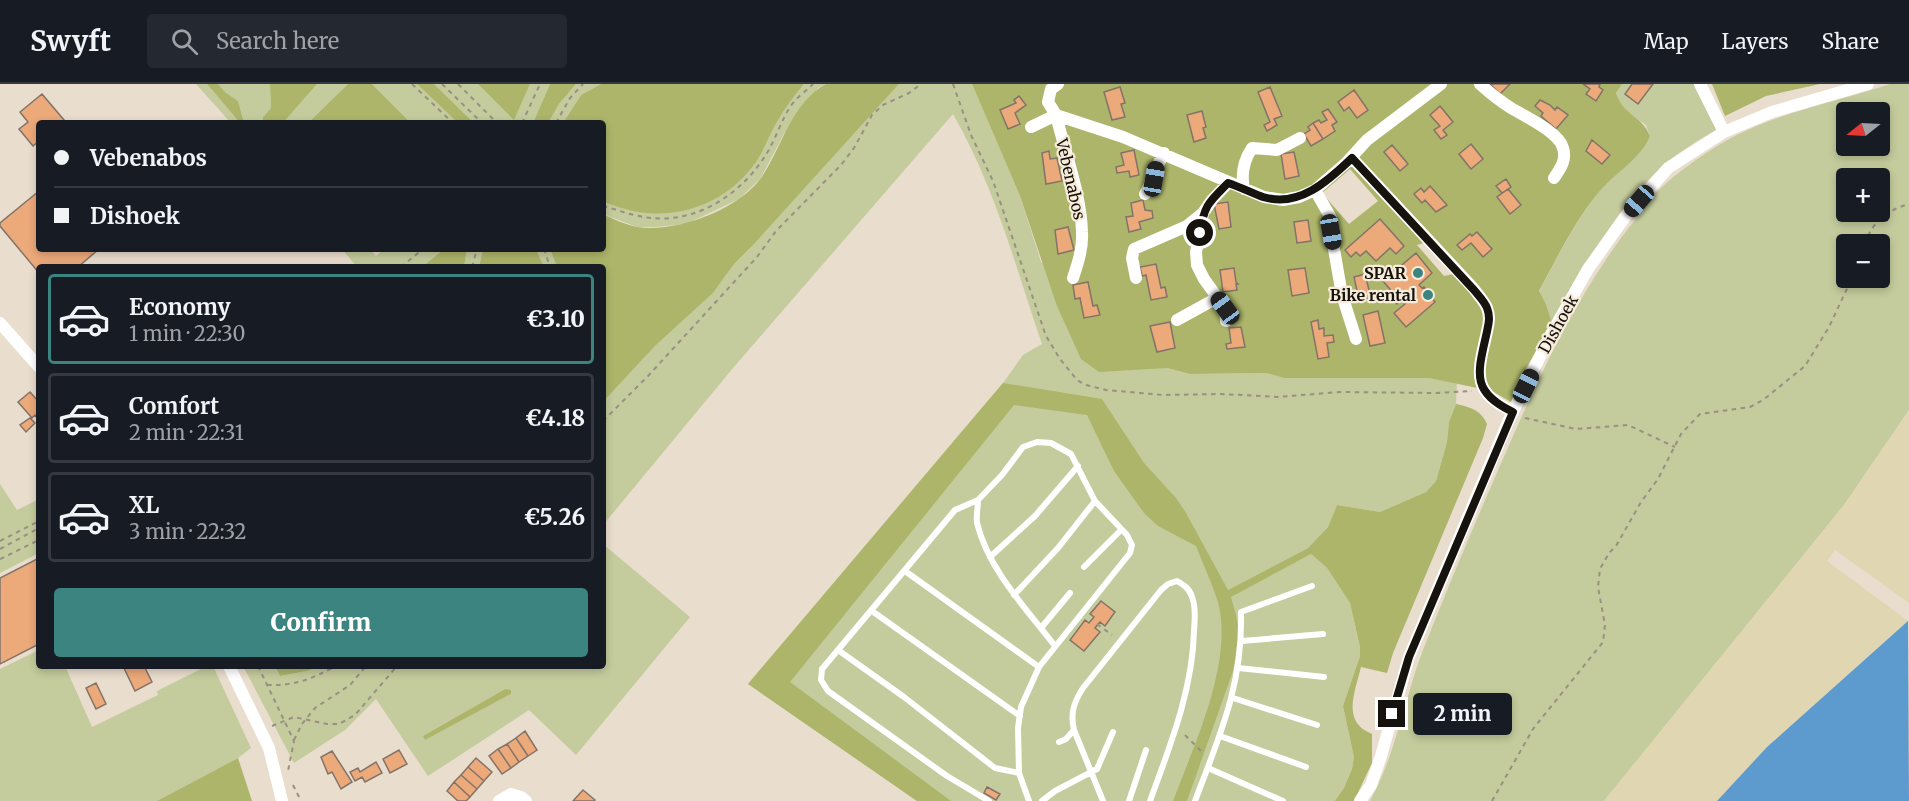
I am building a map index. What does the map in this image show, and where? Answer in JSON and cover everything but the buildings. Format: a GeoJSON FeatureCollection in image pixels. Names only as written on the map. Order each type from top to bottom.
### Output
{"type":"FeatureCollection","features":[{"type":"Feature","properties":{"kind":"street","name":"Vebenabos"},"geometry":{"type":"LineString","coordinates":[[1058,84],[1051,89],[1048,102],[1056,115],[1078,202],[1082,232],[1080,256],[1074,278]]}},
{"type":"Feature","properties":{"kind":"street","name":"Vebenabos"},"geometry":{"type":"LineString","coordinates":[[1031,127],[1056,115],[1164,153],[1264,197],[1283,200],[1299,197],[1315,190],[1352,158],[1367,140],[1441,84]]}},
{"type":"Feature","properties":{"kind":"street"},"geometry":{"type":"LineString","coordinates":[[1480,84],[1557,138],[1563,146],[1564,159],[1554,178]]}},
{"type":"Feature","properties":{"kind":"street"},"geometry":{"type":"LineString","coordinates":[[1700,84],[1724,132]]}},
{"type":"Feature","properties":{"kind":"street","name":"Dishoek"},"geometry":{"type":"LineString","coordinates":[[1360,801],[1371,785],[1381,756],[1409,657],[1513,412],[1550,336],[1588,269],[1625,217],[1668,168],[1724,132],[1772,112],[1868,84]]}},
{"type":"Feature","properties":{"kind":"street"},"geometry":{"type":"LineString","coordinates":[[1244,189],[1241,178],[1252,148],[1276,150],[1300,138]]}},
{"type":"Feature","properties":{"kind":"street"},"geometry":{"type":"LineString","coordinates":[[1145,194],[1154,179],[1156,165],[1164,153]]}},
{"type":"Feature","properties":{"kind":"street"},"geometry":{"type":"LineString","coordinates":[[1352,158],[1487,307],[1490,321],[1478,368],[1483,388],[1495,402],[1513,412]]}},
{"type":"Feature","properties":{"kind":"street"},"geometry":{"type":"LineString","coordinates":[[1136,278],[1132,258],[1134,249],[1187,226],[1203,213],[1228,183]]}},
{"type":"Feature","properties":{"kind":"street"},"geometry":{"type":"LineString","coordinates":[[1315,190],[1331,218],[1331,232],[1342,295],[1356,339]]}},
{"type":"Feature","properties":{"kind":"street"},"geometry":{"type":"LineString","coordinates":[[1203,213],[1196,252],[1197,265],[1225,308],[1226,321]]}},
{"type":"Feature","properties":{"kind":"street"},"geometry":{"type":"LineString","coordinates":[[1177,320],[1218,298]]}},
{"type":"Feature","properties":{"kind":"street"},"geometry":{"type":"LineString","coordinates":[[0,323],[36,364]]}},
{"type":"Feature","properties":{"kind":"street"},"geometry":{"type":"LineString","coordinates":[[230,669],[261,732],[273,763],[282,801]]}},
{"type":"Feature","properties":{"kind":"street"},"geometry":{"type":"LineString","coordinates":[[499,801],[511,794],[526,801]]}},
{"type":"Feature","properties":{"kind":"lane"},"geometry":{"type":"LineString","coordinates":[[989,801],[947,776],[828,691],[821,680],[822,669],[955,510],[978,500],[1023,447],[1037,442],[1051,443],[1071,454],[1095,501],[1132,545],[1130,553],[1039,667],[1021,707],[1018,728],[1019,773],[1029,801]]}},
{"type":"Feature","properties":{"kind":"lane"},"geometry":{"type":"LineString","coordinates":[[990,557],[1035,516],[1078,466]]}},
{"type":"Feature","properties":{"kind":"lane"},"geometry":{"type":"LineString","coordinates":[[978,500],[977,521],[990,557],[1014,595],[1055,646]]}},
{"type":"Feature","properties":{"kind":"lane"},"geometry":{"type":"LineString","coordinates":[[1014,595],[1058,548],[1095,501]]}},
{"type":"Feature","properties":{"kind":"lane"},"geometry":{"type":"LineString","coordinates":[[1084,567],[1121,530]]}},
{"type":"Feature","properties":{"kind":"lane"},"geometry":{"type":"LineString","coordinates":[[906,571],[1039,667]]}},
{"type":"Feature","properties":{"kind":"lane"},"geometry":{"type":"LineString","coordinates":[[1103,801],[1074,729],[1071,717],[1074,702],[1167,584],[1177,581],[1185,585],[1192,597],[1195,615],[1194,655],[1176,727],[1150,801]]}},
{"type":"Feature","properties":{"kind":"lane"},"geometry":{"type":"LineString","coordinates":[[1195,801],[1233,698],[1242,641],[1241,612],[1312,586]]}},
{"type":"Feature","properties":{"kind":"lane"},"geometry":{"type":"LineString","coordinates":[[1041,628],[1070,592]]}},
{"type":"Feature","properties":{"kind":"lane"},"geometry":{"type":"LineString","coordinates":[[872,610],[1020,716]]}},
{"type":"Feature","properties":{"kind":"lane"},"geometry":{"type":"LineString","coordinates":[[1242,641],[1323,634]]}},
{"type":"Feature","properties":{"kind":"lane"},"geometry":{"type":"LineString","coordinates":[[838,650],[904,697],[995,768],[1019,773]]}},
{"type":"Feature","properties":{"kind":"lane"},"geometry":{"type":"LineString","coordinates":[[1238,668],[1324,677]]}},
{"type":"Feature","properties":{"kind":"lane"},"geometry":{"type":"LineString","coordinates":[[1233,698],[1317,725]]}},
{"type":"Feature","properties":{"kind":"lane"},"geometry":{"type":"LineString","coordinates":[[1059,742],[1066,739],[1074,729]]}},
{"type":"Feature","properties":{"kind":"lane"},"geometry":{"type":"LineString","coordinates":[[1042,801],[1055,791],[1097,769],[1113,732]]}},
{"type":"Feature","properties":{"kind":"lane"},"geometry":{"type":"LineString","coordinates":[[1220,736],[1306,767]]}},
{"type":"Feature","properties":{"kind":"lane"},"geometry":{"type":"LineString","coordinates":[[1129,801],[1146,750]]}},
{"type":"Feature","properties":{"kind":"lane"},"geometry":{"type":"LineString","coordinates":[[1208,768],[1283,801]]}},
{"type":"Feature","properties":{"kind":"path"},"geometry":{"type":"LineString","coordinates":[[412,84],[450,120]]}},
{"type":"Feature","properties":{"kind":"path"},"geometry":{"type":"LineString","coordinates":[[442,84],[479,120]]}},
{"type":"Feature","properties":{"kind":"path"},"geometry":{"type":"LineString","coordinates":[[458,84],[494,120]]}},
{"type":"Feature","properties":{"kind":"path"},"geometry":{"type":"LineString","coordinates":[[523,120],[540,84]]}},
{"type":"Feature","properties":{"kind":"path"},"geometry":{"type":"LineString","coordinates":[[558,120],[570,98],[583,84]]}},
{"type":"Feature","properties":{"kind":"path"},"geometry":{"type":"LineString","coordinates":[[606,207],[640,217],[668,218],[703,211],[725,199],[743,184],[767,153],[791,105],[813,84]]}},
{"type":"Feature","properties":{"kind":"path"},"geometry":{"type":"LineString","coordinates":[[606,419],[757,257],[776,231],[842,165],[872,115],[883,105],[909,93],[921,84]]}},
{"type":"Feature","properties":{"kind":"path"},"geometry":{"type":"LineString","coordinates":[[1870,234],[1885,213],[1909,204]]}},
{"type":"Feature","properties":{"kind":"path"},"geometry":{"type":"LineString","coordinates":[[405,264],[419,252]]}},
{"type":"Feature","properties":{"kind":"path"},"geometry":{"type":"LineString","coordinates":[[1491,801],[1533,729],[1603,642],[1605,625],[1598,587],[1600,569],[1609,553],[1617,546],[1641,502],[1659,479],[1681,434],[1700,414],[1743,409],[1763,400],[1805,366],[1829,327],[1847,288]]}},
{"type":"Feature","properties":{"kind":"path"},"geometry":{"type":"LineString","coordinates":[[1513,412],[1552,425],[1576,429],[1628,425],[1675,447]]}},
{"type":"Feature","properties":{"kind":"path"},"geometry":{"type":"LineString","coordinates":[[0,541],[36,523]]}},
{"type":"Feature","properties":{"kind":"path"},"geometry":{"type":"LineString","coordinates":[[0,549],[36,530]]}},
{"type":"Feature","properties":{"kind":"path"},"geometry":{"type":"LineString","coordinates":[[0,560],[36,542]]}},
{"type":"Feature","properties":{"kind":"path"},"geometry":{"type":"LineString","coordinates":[[1098,624],[1119,642]]}},
{"type":"Feature","properties":{"kind":"path"},"geometry":{"type":"LineString","coordinates":[[259,669],[294,741]]}},
{"type":"Feature","properties":{"kind":"path"},"geometry":{"type":"LineString","coordinates":[[267,685],[289,686],[330,669]]}},
{"type":"Feature","properties":{"kind":"path"},"geometry":{"type":"LineString","coordinates":[[301,801],[288,772],[294,741],[305,720],[315,708],[350,685],[363,669]]}},
{"type":"Feature","properties":{"kind":"path"},"geometry":{"type":"LineString","coordinates":[[261,732],[294,717],[327,724],[339,724],[355,716],[394,669]]}},
{"type":"Feature","properties":{"kind":"path"},"geometry":{"type":"LineString","coordinates":[[1176,727],[1211,760]]}},
{"type":"Feature","properties":{"kind":"green space"},"geometry":{"type":"Polygon","coordinates":[[[196,84],[207,84],[237,120],[228,120],[196,84]]]}},
{"type":"Feature","properties":{"kind":"green space"},"geometry":{"type":"Polygon","coordinates":[[[207,84],[218,84],[238,101],[243,120],[237,120],[207,84]]]}},
{"type":"Feature","properties":{"kind":"green space"},"geometry":{"type":"Polygon","coordinates":[[[218,84],[270,84],[271,108],[263,120],[243,120],[238,101],[218,84]]]}},
{"type":"Feature","properties":{"kind":"green space"},"geometry":{"type":"Polygon","coordinates":[[[270,84],[317,84],[286,120],[263,120],[271,108],[270,84]]]}},
{"type":"Feature","properties":{"kind":"green space"},"geometry":{"type":"Polygon","coordinates":[[[317,84],[348,84],[311,120],[286,120],[317,84]]]}},
{"type":"Feature","properties":{"kind":"green space"},"geometry":{"type":"Polygon","coordinates":[[[348,84],[372,84],[408,120],[311,120],[348,84]]]}},
{"type":"Feature","properties":{"kind":"green space"},"geometry":{"type":"Polygon","coordinates":[[[372,84],[417,84],[455,120],[408,120],[372,84]]]}},
{"type":"Feature","properties":{"kind":"green space"},"geometry":{"type":"Polygon","coordinates":[[[417,84],[434,84],[471,120],[455,120],[417,84]]]}},
{"type":"Feature","properties":{"kind":"green space"},"geometry":{"type":"Polygon","coordinates":[[[434,84],[478,84],[514,119],[530,84],[550,84],[534,120],[471,120],[434,84]]]}},
{"type":"Feature","properties":{"kind":"green space"},"geometry":{"type":"Polygon","coordinates":[[[478,84],[530,84],[514,120],[478,84]]]}},
{"type":"Feature","properties":{"kind":"green space"},"geometry":{"type":"Polygon","coordinates":[[[550,84],[576,84],[559,104],[550,120],[534,120],[550,84]]]}},
{"type":"Feature","properties":{"kind":"green space"},"geometry":{"type":"Polygon","coordinates":[[[576,84],[601,84],[581,95],[565,120],[550,120],[559,104],[576,84]]]}},
{"type":"Feature","properties":{"kind":"green space"},"geometry":{"type":"Polygon","coordinates":[[[601,84],[804,84],[780,117],[754,165],[735,185],[719,197],[701,205],[682,211],[662,213],[642,212],[606,202],[606,120],[565,120],[581,95],[601,84]]]}},
{"type":"Feature","properties":{"kind":"green space"},"geometry":{"type":"Polygon","coordinates":[[[804,84],[826,84],[818,88],[784,134],[760,179],[739,199],[686,224],[637,227],[606,215],[606,202],[642,212],[662,213],[681,211],[719,197],[735,185],[754,165],[790,102],[804,84]]]}},
{"type":"Feature","properties":{"kind":"green space"},"geometry":{"type":"Polygon","coordinates":[[[826,84],[899,84],[734,264],[713,293],[655,346],[606,399],[606,264],[556,264],[551,252],[606,252],[606,215],[637,227],[653,228],[687,223],[705,217],[737,200],[751,190],[761,178],[796,114],[814,92],[826,84]]]}},
{"type":"Feature","properties":{"kind":"green space"},"geometry":{"type":"Polygon","coordinates":[[[899,84],[972,84],[1020,196],[1041,262],[1167,368],[1190,374],[1266,373],[1284,378],[1429,378],[1457,383],[1456,404],[1449,422],[1447,442],[1436,481],[1426,492],[1380,512],[1337,505],[1328,527],[1308,548],[1228,590],[1231,596],[1311,554],[1327,568],[1350,603],[1360,656],[1343,706],[1354,757],[1352,769],[1336,801],[917,801],[748,684],[1003,383],[1023,355],[1042,344],[992,198],[968,142],[953,114],[733,368],[606,521],[606,399],[655,346],[713,293],[734,264],[899,84]]]}},
{"type":"Feature","properties":{"kind":"green space"},"geometry":{"type":"Polygon","coordinates":[[[972,84],[1622,84],[1616,93],[1619,101],[1642,123],[1650,136],[1641,152],[1606,184],[1582,214],[1539,291],[1552,323],[1524,372],[1511,402],[1492,391],[1429,378],[1284,378],[1266,373],[1190,374],[1167,368],[1099,372],[1081,359],[1057,306],[1020,196],[972,84]],[[1350,169],[1322,193],[1349,224],[1378,201],[1350,169]],[[1434,240],[1417,245],[1444,276],[1463,272],[1434,240]]]}},
{"type":"Feature","properties":{"kind":"green space"},"geometry":{"type":"Polygon","coordinates":[[[1622,84],[1698,84],[1718,129],[1670,160],[1631,199],[1602,239],[1552,323],[1546,304],[1539,292],[1582,215],[1606,184],[1641,152],[1650,136],[1646,125],[1620,106],[1616,93],[1622,84]]]}},
{"type":"Feature","properties":{"kind":"green space"},"geometry":{"type":"Polygon","coordinates":[[[1712,84],[1820,84],[1766,96],[1725,116],[1712,84]]]}},
{"type":"Feature","properties":{"kind":"green space"},"geometry":{"type":"Polygon","coordinates":[[[1890,84],[1909,84],[1909,410],[1844,505],[1604,801],[1370,801],[1387,765],[1423,650],[1513,436],[1558,342],[1610,253],[1657,192],[1693,162],[1734,136],[1800,111],[1890,84]]]}},
{"type":"Feature","properties":{"kind":"green space"},"geometry":{"type":"Polygon","coordinates":[[[344,252],[373,252],[376,256],[381,252],[440,252],[426,264],[354,264],[344,252]]]}},
{"type":"Feature","properties":{"kind":"green space"},"geometry":{"type":"Polygon","coordinates":[[[440,252],[466,252],[464,264],[426,264],[440,252]]]}},
{"type":"Feature","properties":{"kind":"green space"},"geometry":{"type":"Polygon","coordinates":[[[466,252],[482,252],[480,264],[464,264],[466,252]]]}},
{"type":"Feature","properties":{"kind":"green space"},"geometry":{"type":"Polygon","coordinates":[[[482,252],[537,252],[543,264],[480,264],[482,252]]]}},
{"type":"Feature","properties":{"kind":"green space"},"geometry":{"type":"Polygon","coordinates":[[[537,252],[551,252],[556,264],[543,264],[537,252]]]}},
{"type":"Feature","properties":{"kind":"green space"},"geometry":{"type":"Polygon","coordinates":[[[1003,383],[1102,399],[1144,463],[1176,498],[1186,513],[1228,590],[1308,548],[1328,527],[1337,505],[1380,512],[1426,492],[1436,481],[1447,442],[1449,422],[1456,404],[1482,415],[1487,424],[1483,438],[1393,653],[1387,673],[1361,667],[1354,696],[1353,714],[1362,729],[1372,734],[1372,763],[1354,801],[1335,801],[1344,788],[1354,757],[1343,706],[1360,656],[1360,647],[1350,603],[1327,568],[1311,554],[1231,597],[1239,633],[1233,671],[1187,801],[1173,801],[1201,729],[1216,676],[1221,650],[1222,625],[1218,602],[1196,546],[1158,526],[1144,513],[1114,471],[1087,415],[1014,405],[790,682],[951,801],[917,801],[748,684],[1003,383]]]}},
{"type":"Feature","properties":{"kind":"green space"},"geometry":{"type":"Polygon","coordinates":[[[0,484],[17,510],[36,500],[36,555],[0,573],[0,484]]]}},
{"type":"Feature","properties":{"kind":"green space"},"geometry":{"type":"Polygon","coordinates":[[[606,547],[690,617],[576,755],[529,710],[428,776],[376,699],[345,730],[294,763],[245,669],[276,669],[280,676],[312,669],[606,669],[606,547]],[[505,689],[423,736],[425,740],[511,694],[505,689]]]}},
{"type":"Feature","properties":{"kind":"green space"},"geometry":{"type":"Polygon","coordinates":[[[36,651],[36,669],[66,669],[92,727],[158,695],[157,691],[201,669],[214,669],[251,748],[238,758],[157,801],[0,801],[0,669],[36,651]]]}},
{"type":"Feature","properties":{"kind":"green space"},"geometry":{"type":"Polygon","coordinates":[[[276,669],[312,669],[307,671],[280,676],[276,669]]]}},
{"type":"Feature","properties":{"kind":"green space"},"geometry":{"type":"Polygon","coordinates":[[[505,689],[511,690],[511,694],[425,740],[423,736],[505,689]]]}},
{"type":"Feature","properties":{"kind":"green space"},"geometry":{"type":"Polygon","coordinates":[[[238,758],[252,801],[157,801],[238,758]]]}},
{"type":"Feature","properties":{"kind":"sand"},"geometry":{"type":"Polygon","coordinates":[[[1909,410],[1909,603],[1835,550],[1827,561],[1908,621],[1767,747],[1717,801],[1604,801],[1844,505],[1909,410]]]}},
{"type":"Feature","properties":{"kind":"water"},"geometry":{"type":"Polygon","coordinates":[[[1908,621],[1909,801],[1717,801],[1767,747],[1908,621]]]}},
{"type":"Feature","properties":{"kind":"place","name":"SPAR"},"geometry":{"type":"Point","coordinates":[1418,273]}},
{"type":"Feature","properties":{"kind":"place","name":"Bike rental"},"geometry":{"type":"Point","coordinates":[1428,295]}},
{"type":"Feature","properties":{"kind":"route"},"geometry":{"type":"LineString","coordinates":[[1200,233],[1203,213],[1228,183],[1264,197],[1283,200],[1299,197],[1315,190],[1352,158],[1487,307],[1490,321],[1478,368],[1483,388],[1495,402],[1513,412],[1409,657],[1392,714]]}}]}
